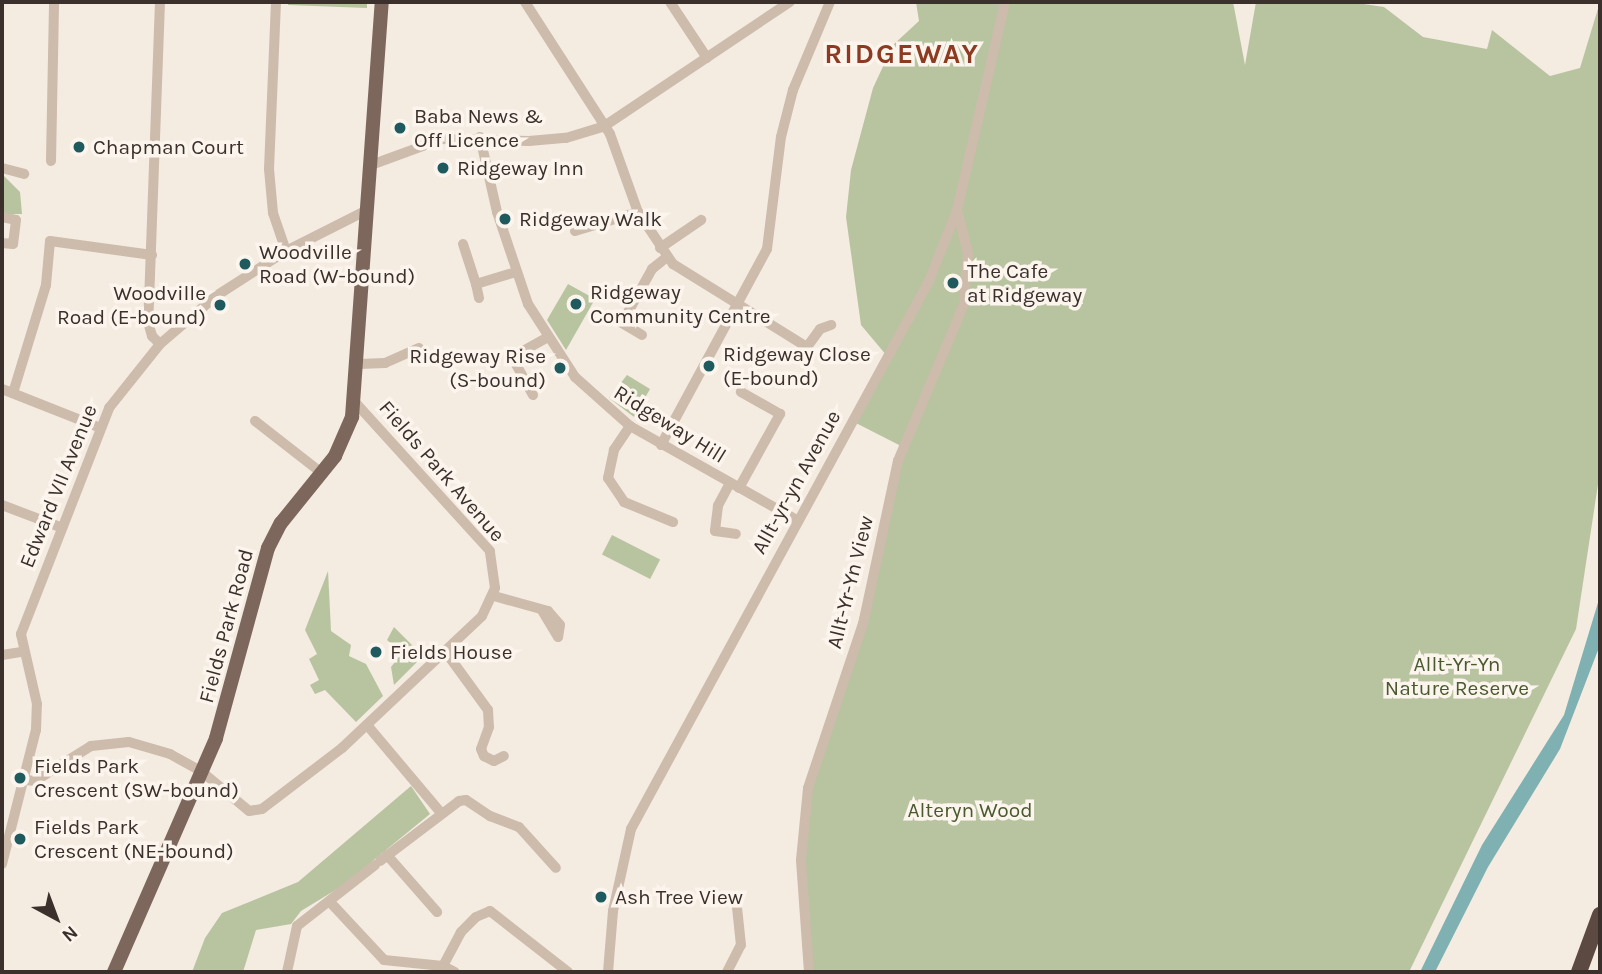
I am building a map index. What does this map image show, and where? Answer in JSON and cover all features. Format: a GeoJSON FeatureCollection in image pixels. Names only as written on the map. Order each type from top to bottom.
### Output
{"type":"FeatureCollection","features":[{"type":"Feature","properties":{"kind":"highway"},"geometry":{"type":"LineString","coordinates":[[1579,972],[1600,915]]}},
{"type":"Feature","properties":{"kind":"main road","name":"Fields Park Road"},"geometry":{"type":"LineString","coordinates":[[114,972],[227,705],[268,548],[285,517],[323,474],[345,435],[354,401],[359,364],[382,2]]}},
{"type":"Feature","properties":{"kind":"street"},"geometry":{"type":"LineString","coordinates":[[51,161],[54,2]]}},
{"type":"Feature","properties":{"kind":"street"},"geometry":{"type":"LineString","coordinates":[[160,2],[148,322],[152,336],[160,344]]}},
{"type":"Feature","properties":{"kind":"street"},"geometry":{"type":"LineString","coordinates":[[276,2],[269,169],[272,213],[286,251]]}},
{"type":"Feature","properties":{"kind":"street"},"geometry":{"type":"LineString","coordinates":[[524,2],[603,127],[638,212],[663,253],[690,278],[807,348],[820,329],[831,325]]}},
{"type":"Feature","properties":{"kind":"street"},"geometry":{"type":"LineString","coordinates":[[670,2],[707,58]]}},
{"type":"Feature","properties":{"kind":"street"},"geometry":{"type":"LineString","coordinates":[[371,164],[442,139],[480,137],[541,140],[603,127],[790,2]]}},
{"type":"Feature","properties":{"kind":"street"},"geometry":{"type":"LineString","coordinates":[[661,445],[768,249],[781,137],[793,90],[830,2]]}},
{"type":"Feature","properties":{"kind":"street","name":"Allt-yr-yn Avenue"},"geometry":{"type":"LineString","coordinates":[[608,972],[614,911],[631,829],[929,281],[957,210],[1005,2]]}},
{"type":"Feature","properties":{"kind":"street","name":"Ridgeway Hill"},"geometry":{"type":"LineString","coordinates":[[480,137],[480,153],[516,272],[546,338],[590,395],[630,426],[661,445],[797,520]]}},
{"type":"Feature","properties":{"kind":"street"},"geometry":{"type":"LineString","coordinates":[[2,168],[24,174]]}},
{"type":"Feature","properties":{"kind":"street","name":"Edward VII Avenue"},"geometry":{"type":"LineString","coordinates":[[22,652],[21,634],[98,426],[160,344],[216,296],[286,251],[367,210]]}},
{"type":"Feature","properties":{"kind":"street","name":"Allt-Yr-Yn View"},"geometry":{"type":"LineString","coordinates":[[809,972],[801,860],[808,788],[863,624],[898,461],[964,304],[968,253],[957,210]]}},
{"type":"Feature","properties":{"kind":"street"},"geometry":{"type":"LineString","coordinates":[[575,231],[638,212]]}},
{"type":"Feature","properties":{"kind":"street"},"geometry":{"type":"LineString","coordinates":[[2,217],[16,220],[13,244],[2,243]]}},
{"type":"Feature","properties":{"kind":"street"},"geometry":{"type":"LineString","coordinates":[[642,335],[622,323],[663,253],[701,220]]}},
{"type":"Feature","properties":{"kind":"street"},"geometry":{"type":"LineString","coordinates":[[13,393],[46,285],[50,241],[152,255]]}},
{"type":"Feature","properties":{"kind":"street"},"geometry":{"type":"LineString","coordinates":[[463,244],[479,298]]}},
{"type":"Feature","properties":{"kind":"street"},"geometry":{"type":"LineString","coordinates":[[475,284],[516,272]]}},
{"type":"Feature","properties":{"kind":"street"},"geometry":{"type":"LineString","coordinates":[[533,395],[512,357],[546,338]]}},
{"type":"Feature","properties":{"kind":"street"},"geometry":{"type":"LineString","coordinates":[[359,364],[385,363],[419,348]]}},
{"type":"Feature","properties":{"kind":"street"},"geometry":{"type":"LineString","coordinates":[[2,389],[98,426]]}},
{"type":"Feature","properties":{"kind":"street"},"geometry":{"type":"LineString","coordinates":[[736,534],[715,531],[718,506],[735,485],[780,414],[741,392]]}},
{"type":"Feature","properties":{"kind":"street","name":"Fields Park Avenue"},"geometry":{"type":"LineString","coordinates":[[354,401],[490,551],[496,568],[494,596]]}},
{"type":"Feature","properties":{"kind":"street"},"geometry":{"type":"LineString","coordinates":[[255,421],[323,474]]}},
{"type":"Feature","properties":{"kind":"street"},"geometry":{"type":"LineString","coordinates":[[630,426],[614,450],[608,478],[624,502],[673,522]]}},
{"type":"Feature","properties":{"kind":"street"},"geometry":{"type":"LineString","coordinates":[[2,505],[60,527]]}},
{"type":"Feature","properties":{"kind":"street"},"geometry":{"type":"LineString","coordinates":[[26,780],[35,781],[91,746],[108,741],[144,746],[201,771],[249,811],[262,809],[367,725],[482,616],[494,596],[542,610]]}},
{"type":"Feature","properties":{"kind":"street"},"geometry":{"type":"LineString","coordinates":[[445,651],[488,710],[489,727],[481,748],[484,756],[494,761],[504,756]]}},
{"type":"Feature","properties":{"kind":"street"},"geometry":{"type":"LineString","coordinates":[[2,655],[22,652],[37,704],[26,780],[2,864]]}},
{"type":"Feature","properties":{"kind":"street"},"geometry":{"type":"LineString","coordinates":[[367,725],[442,814]]}},
{"type":"Feature","properties":{"kind":"street"},"geometry":{"type":"LineString","coordinates":[[287,972],[297,926],[442,814],[466,800],[490,816],[519,827],[556,868]]}},
{"type":"Feature","properties":{"kind":"street"},"geometry":{"type":"LineString","coordinates":[[380,861],[437,912]]}},
{"type":"Feature","properties":{"kind":"street"},"geometry":{"type":"LineString","coordinates":[[727,972],[741,945],[736,898]]}},
{"type":"Feature","properties":{"kind":"street"},"geometry":{"type":"LineString","coordinates":[[330,902],[384,960],[443,966],[455,972]]}},
{"type":"Feature","properties":{"kind":"street"},"geometry":{"type":"LineString","coordinates":[[443,966],[461,932],[476,917],[490,911],[568,972]]}},
{"type":"Feature","properties":{"kind":"green space"},"geometry":{"type":"Polygon","coordinates":[[[288,2],[367,2],[367,8],[288,5],[288,2]]]}},
{"type":"Feature","properties":{"kind":"green space"},"geometry":{"type":"Polygon","coordinates":[[[916,2],[1233,2],[1245,65],[1256,2],[1350,2],[1384,7],[1423,37],[1487,49],[1492,30],[1550,76],[1580,68],[1600,2],[1600,471],[1576,629],[1409,972],[809,972],[801,860],[808,788],[843,683],[903,447],[852,421],[887,356],[861,325],[846,217],[851,170],[873,88],[893,45],[919,21],[916,2]]]}},
{"type":"Feature","properties":{"kind":"green space"},"geometry":{"type":"Polygon","coordinates":[[[2,174],[20,192],[22,214],[2,214],[2,174]]]}},
{"type":"Feature","properties":{"kind":"green space"},"geometry":{"type":"Polygon","coordinates":[[[568,284],[595,299],[566,350],[547,320],[568,284]]]}},
{"type":"Feature","properties":{"kind":"green space"},"geometry":{"type":"Polygon","coordinates":[[[627,375],[650,389],[634,417],[609,398],[627,375]]]}},
{"type":"Feature","properties":{"kind":"green space"},"geometry":{"type":"Polygon","coordinates":[[[612,535],[660,560],[650,579],[602,555],[612,535]]]}},
{"type":"Feature","properties":{"kind":"green space"},"geometry":{"type":"Polygon","coordinates":[[[328,571],[331,631],[351,645],[349,656],[366,664],[383,696],[356,722],[325,690],[315,694],[310,685],[319,680],[309,659],[317,654],[305,630],[328,571]]]}},
{"type":"Feature","properties":{"kind":"green space"},"geometry":{"type":"Polygon","coordinates":[[[394,627],[423,656],[394,685],[391,667],[402,653],[387,640],[394,627]]]}},
{"type":"Feature","properties":{"kind":"green space"},"geometry":{"type":"Polygon","coordinates":[[[411,786],[430,814],[342,886],[301,911],[291,924],[256,930],[243,972],[192,972],[205,938],[222,913],[298,882],[411,786]]]}},
{"type":"Feature","properties":{"kind":"water"},"geometry":{"type":"Polygon","coordinates":[[[1600,596],[1600,645],[1560,749],[1488,867],[1435,972],[1420,972],[1482,845],[1564,715],[1600,596]]]}},
{"type":"Feature","properties":{"kind":"place","name":"Baba News & Off Licence"},"geometry":{"type":"Point","coordinates":[400,128]}},
{"type":"Feature","properties":{"kind":"place","name":"Chapman Court"},"geometry":{"type":"Point","coordinates":[79,147]}},
{"type":"Feature","properties":{"kind":"place","name":"Ridgeway Inn"},"geometry":{"type":"Point","coordinates":[443,168]}},
{"type":"Feature","properties":{"kind":"place","name":"Ridgeway Walk"},"geometry":{"type":"Point","coordinates":[505,219]}},
{"type":"Feature","properties":{"kind":"place","name":"Woodville Road (W-bound)"},"geometry":{"type":"Point","coordinates":[245,264]}},
{"type":"Feature","properties":{"kind":"place","name":"The Cafe at Ridgeway"},"geometry":{"type":"Point","coordinates":[953,283]}},
{"type":"Feature","properties":{"kind":"place","name":"Ridgeway Community Centre"},"geometry":{"type":"Point","coordinates":[576,304]}},
{"type":"Feature","properties":{"kind":"place","name":"Woodville Road (E-bound)"},"geometry":{"type":"Point","coordinates":[220,305]}},
{"type":"Feature","properties":{"kind":"place","name":"Ridgeway Close (E-bound)"},"geometry":{"type":"Point","coordinates":[709,366]}},
{"type":"Feature","properties":{"kind":"place","name":"Ridgeway Rise (S-bound)"},"geometry":{"type":"Point","coordinates":[560,368]}},
{"type":"Feature","properties":{"kind":"place","name":"Fields House"},"geometry":{"type":"Point","coordinates":[376,652]}},
{"type":"Feature","properties":{"kind":"place","name":"Fields Park Crescent (SW-bound)"},"geometry":{"type":"Point","coordinates":[20,778]}},
{"type":"Feature","properties":{"kind":"place","name":"Fields Park Crescent (NE-bound)"},"geometry":{"type":"Point","coordinates":[20,839]}},
{"type":"Feature","properties":{"kind":"place","name":"Ash Tree View"},"geometry":{"type":"Point","coordinates":[601,897]}},
{"type":"Feature","properties":{"kind":"district","name":"RIDGEWAY"},"geometry":{"type":"Point","coordinates":[902,54]}},
{"type":"Feature","properties":{"kind":"park label","name":"Allt-Yr-Yn Nature Reserve"},"geometry":{"type":"Point","coordinates":[1457,676]}},
{"type":"Feature","properties":{"kind":"park label","name":"Alteryn Wood"},"geometry":{"type":"Point","coordinates":[970,810]}}]}
